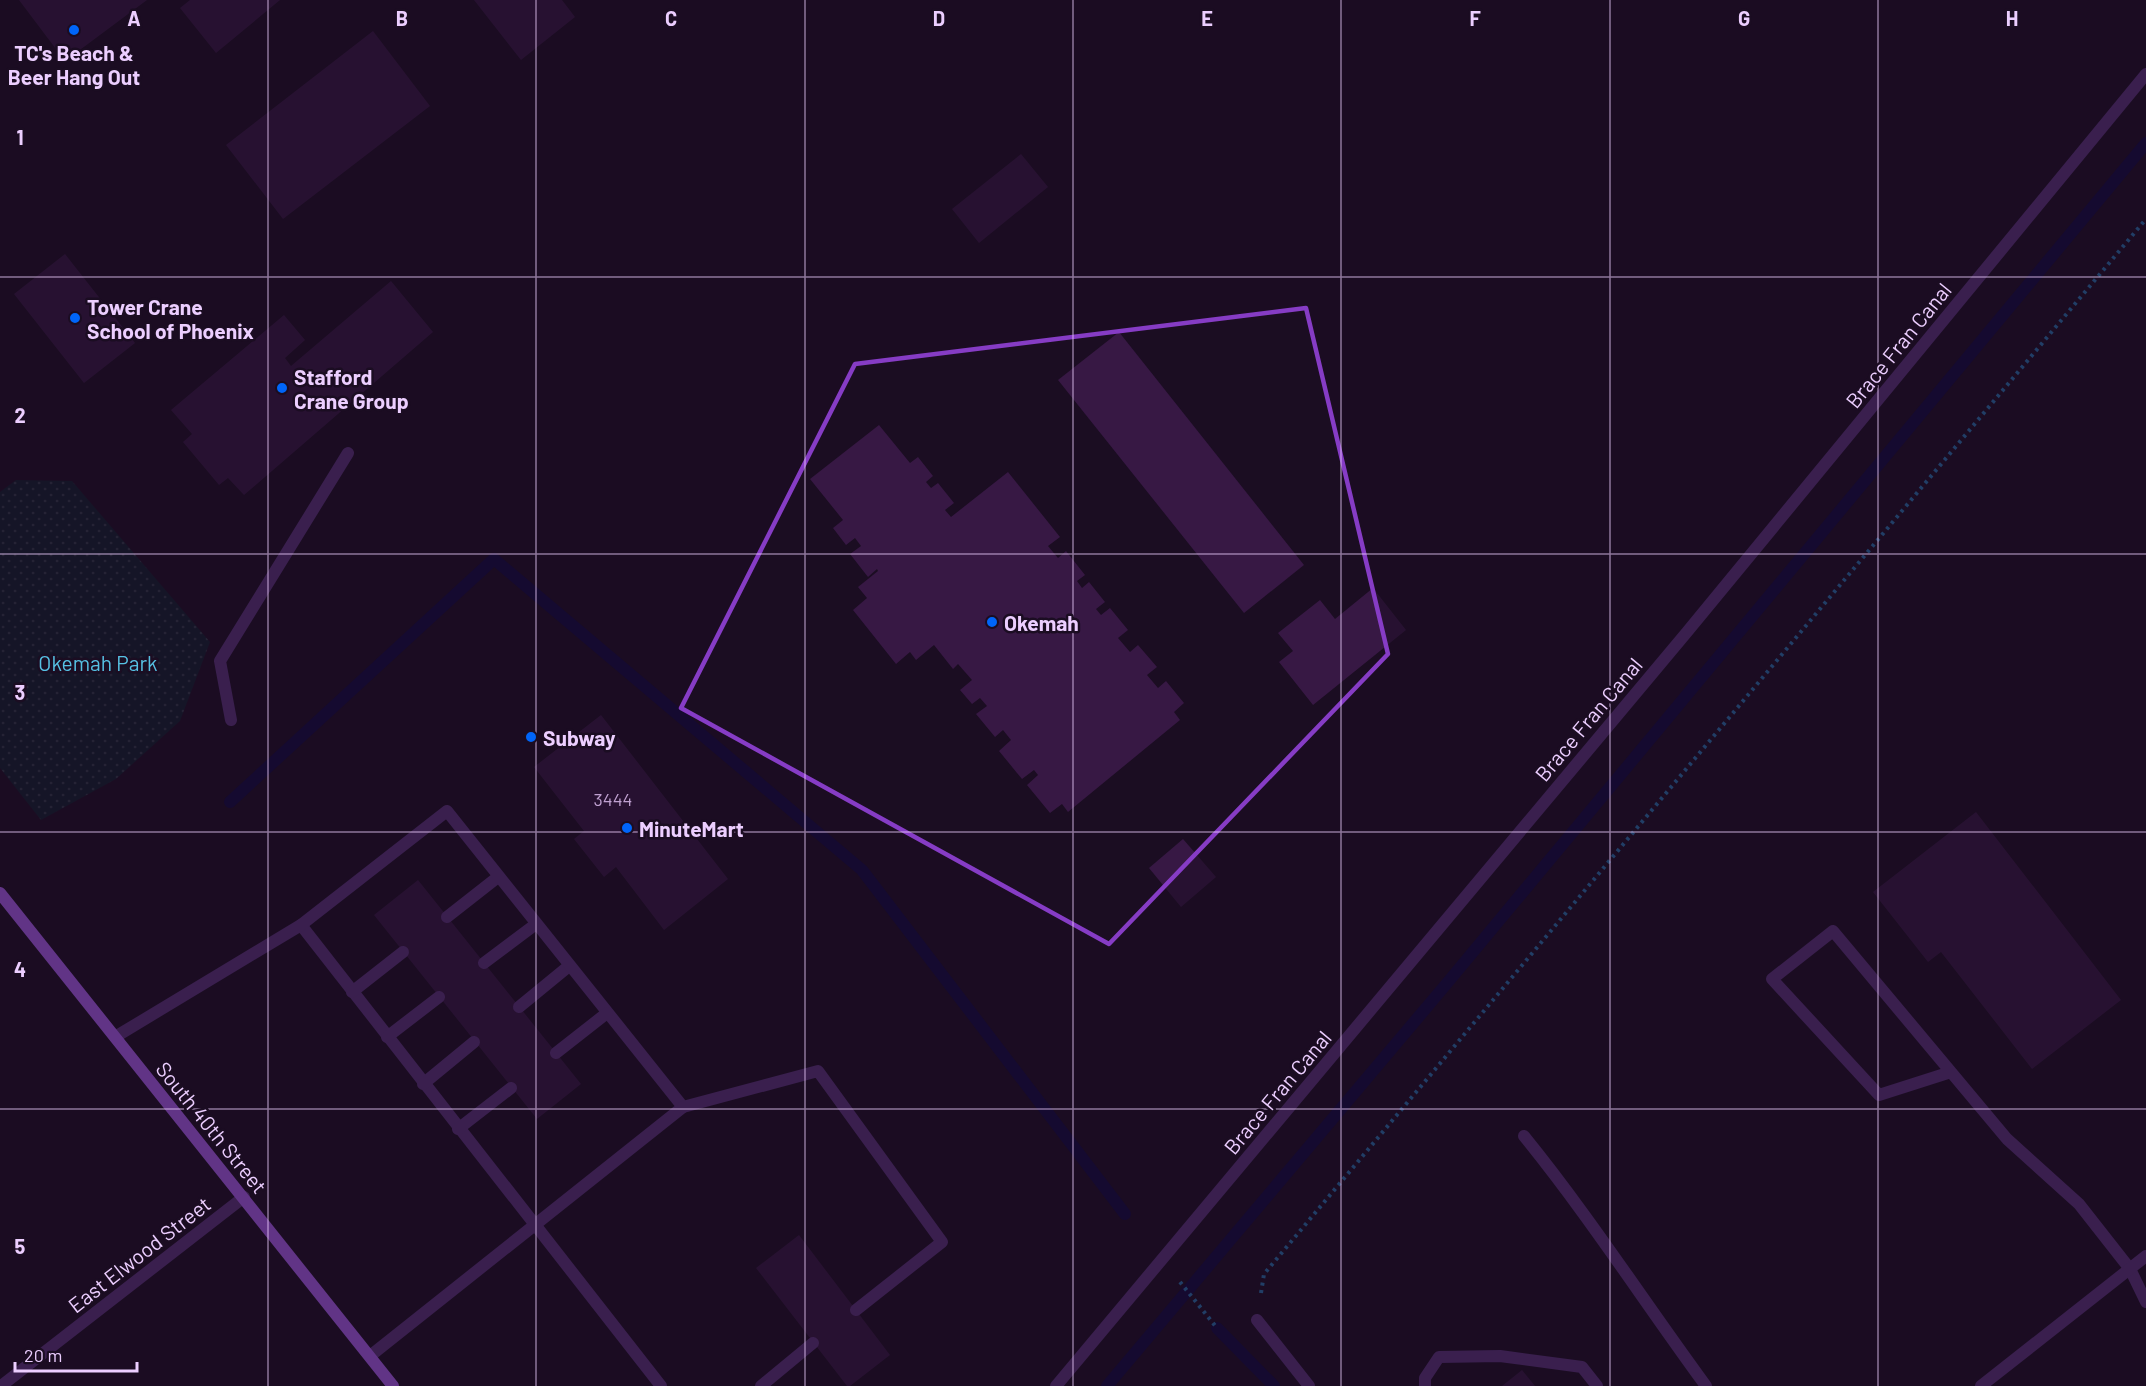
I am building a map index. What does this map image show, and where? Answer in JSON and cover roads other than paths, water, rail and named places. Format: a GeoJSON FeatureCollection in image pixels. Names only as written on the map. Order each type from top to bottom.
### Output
{"type":"FeatureCollection","features":[{"type":"Feature","properties":{"kind":"main road","name":"South 40th Street"},"geometry":{"type":"LineString","coordinates":[[0,893],[393,1386]]}},
{"type":"Feature","properties":{"kind":"street","name":"Brace Fran Canal"},"geometry":{"type":"LineString","coordinates":[[1056,1386],[1687,632],[2146,74]]}},
{"type":"Feature","properties":{"kind":"street"},"geometry":{"type":"LineString","coordinates":[[231,720],[220,661],[348,453]]}},
{"type":"Feature","properties":{"kind":"street"},"geometry":{"type":"LineString","coordinates":[[115,1037],[301,925],[447,811],[683,1107]]}},
{"type":"Feature","properties":{"kind":"street"},"geometry":{"type":"LineString","coordinates":[[447,917],[498,877]]}},
{"type":"Feature","properties":{"kind":"street"},"geometry":{"type":"LineString","coordinates":[[484,963],[536,924]]}},
{"type":"Feature","properties":{"kind":"street"},"geometry":{"type":"LineString","coordinates":[[301,925],[351,992],[661,1386]]}},
{"type":"Feature","properties":{"kind":"street"},"geometry":{"type":"LineString","coordinates":[[1952,1072],[1879,1095],[1772,979],[1833,931],[1952,1072],[2007,1139],[2079,1204],[2130,1269],[2146,1302]]}},
{"type":"Feature","properties":{"kind":"street"},"geometry":{"type":"LineString","coordinates":[[351,992],[403,952]]}},
{"type":"Feature","properties":{"kind":"street"},"geometry":{"type":"LineString","coordinates":[[519,1007],[569,966]]}},
{"type":"Feature","properties":{"kind":"street"},"geometry":{"type":"LineString","coordinates":[[387,1037],[439,997]]}},
{"type":"Feature","properties":{"kind":"street"},"geometry":{"type":"LineString","coordinates":[[556,1053],[607,1013]]}},
{"type":"Feature","properties":{"kind":"street"},"geometry":{"type":"LineString","coordinates":[[423,1084],[474,1042]]}},
{"type":"Feature","properties":{"kind":"street"},"geometry":{"type":"LineString","coordinates":[[370,1356],[683,1107],[819,1071],[942,1242],[856,1310]]}},
{"type":"Feature","properties":{"kind":"street"},"geometry":{"type":"LineString","coordinates":[[458,1129],[511,1088]]}},
{"type":"Feature","properties":{"kind":"street"},"geometry":{"type":"LineString","coordinates":[[1524,1136],[1563,1184],[1646,1305],[1706,1386]]}},
{"type":"Feature","properties":{"kind":"street","name":"East Elwood Street"},"geometry":{"type":"LineString","coordinates":[[1,1386],[244,1197]]}},
{"type":"Feature","properties":{"kind":"street"},"geometry":{"type":"LineString","coordinates":[[1981,1386],[2146,1256]]}},
{"type":"Feature","properties":{"kind":"street"},"geometry":{"type":"LineString","coordinates":[[1257,1320],[1309,1386]]}},
{"type":"Feature","properties":{"kind":"street"},"geometry":{"type":"LineString","coordinates":[[761,1386],[813,1343]]}},
{"type":"Feature","properties":{"kind":"street"},"geometry":{"type":"LineString","coordinates":[[1425,1386],[1425,1378],[1439,1357],[1500,1356],[1582,1367],[1597,1386]]}},
{"type":"Feature","properties":{"kind":"waterway"},"geometry":{"type":"LineString","coordinates":[[1107,1386],[1448,982],[2146,143]]}},
{"type":"Feature","properties":{"kind":"waterway"},"geometry":{"type":"LineString","coordinates":[[230,802],[494,559],[862,870],[1125,1214]]}},
{"type":"Feature","properties":{"kind":"waterway"},"geometry":{"type":"LineString","coordinates":[[1217,1328],[1274,1386]]}},
{"type":"Feature","properties":{"kind":"place","name":"TC's Beach & Beer Hang Out"},"geometry":{"type":"Point","coordinates":[74,30]}},
{"type":"Feature","properties":{"kind":"place","name":"Tower Crane School of Phoenix"},"geometry":{"type":"Point","coordinates":[75,318]}},
{"type":"Feature","properties":{"kind":"place","name":"Stafford Crane Group"},"geometry":{"type":"Point","coordinates":[282,388]}},
{"type":"Feature","properties":{"kind":"place","name":"Okemah"},"geometry":{"type":"Point","coordinates":[992,622]}},
{"type":"Feature","properties":{"kind":"place","name":"Subway"},"geometry":{"type":"Point","coordinates":[531,737]}},
{"type":"Feature","properties":{"kind":"place","name":"MinuteMart"},"geometry":{"type":"Point","coordinates":[627,828]}},
{"type":"Feature","properties":{"kind":"park label","name":"Okemah Park"},"geometry":{"type":"Point","coordinates":[98,662]}}]}
